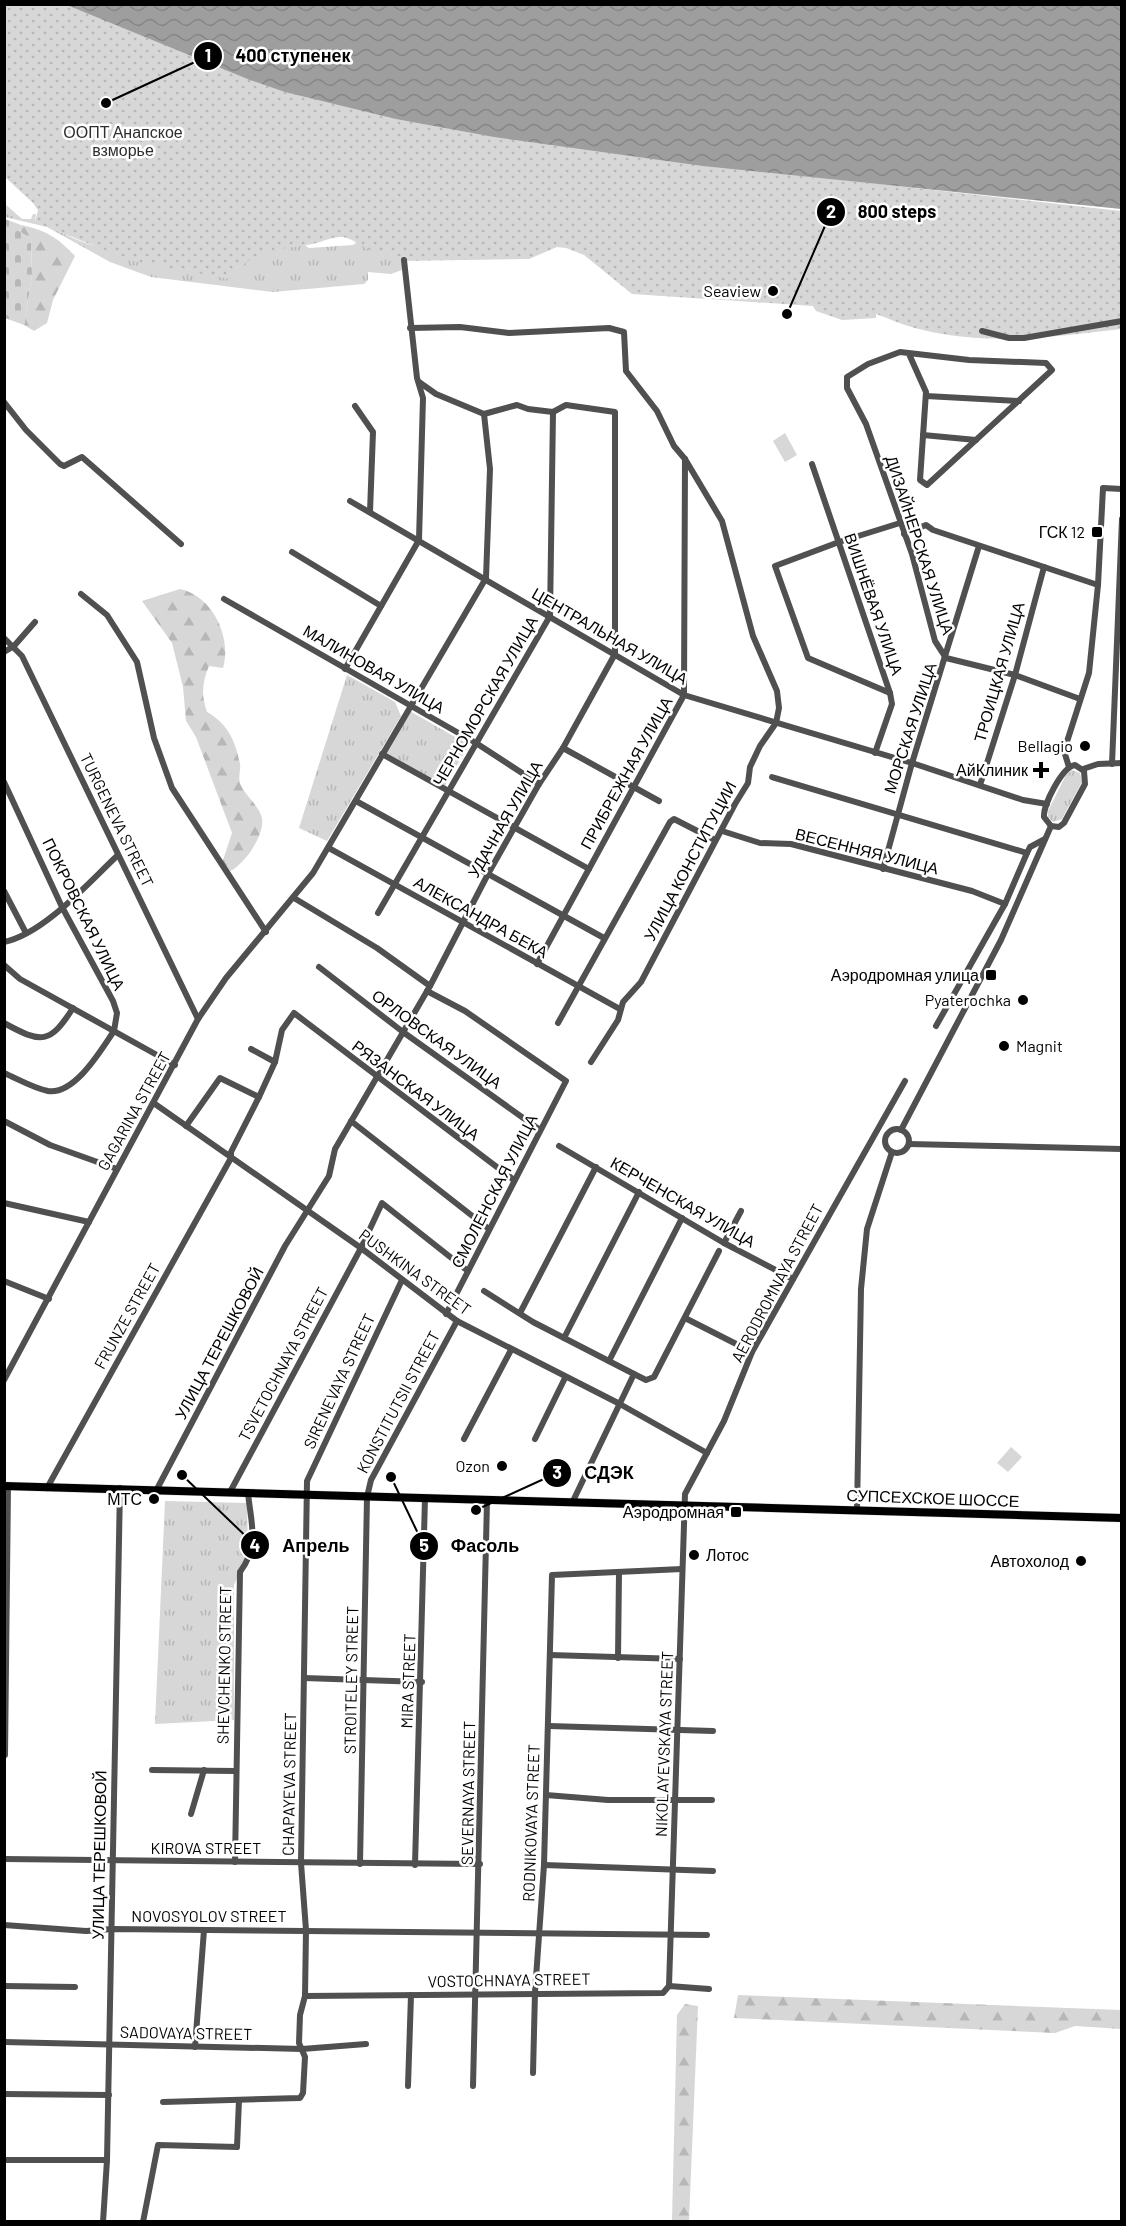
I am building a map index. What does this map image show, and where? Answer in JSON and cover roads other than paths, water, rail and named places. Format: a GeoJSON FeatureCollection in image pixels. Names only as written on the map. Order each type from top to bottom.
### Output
{"type":"FeatureCollection","features":[{"type":"Feature","properties":{"kind":"main road","name":"СУПСЕХСКОЕ ШОССЕ"},"geometry":{"type":"LineString","coordinates":[[6,1486],[487,1501],[684,1503],[1122,1518]]}},
{"type":"Feature","properties":{"kind":"street"},"geometry":{"type":"LineString","coordinates":[[345,669],[419,540],[423,398],[410,328],[404,260]]}},
{"type":"Feature","properties":{"kind":"street"},"geometry":{"type":"LineString","coordinates":[[982,331],[1009,338],[1024,338],[1122,321]]}},
{"type":"Feature","properties":{"kind":"street"},"geometry":{"type":"LineString","coordinates":[[410,328],[460,327],[509,333],[596,329],[624,332],[626,371],[657,411],[674,446],[685,459],[722,521],[753,636],[777,691],[779,708],[776,723]]}},
{"type":"Feature","properties":{"kind":"street","name":"ДИЗАЙНЕРСКАЯ УЛИЦА"},"geometry":{"type":"LineString","coordinates":[[909,354],[900,352],[883,358],[847,377],[846,382],[866,424],[904,534],[935,640],[946,658]]}},
{"type":"Feature","properties":{"kind":"street"},"geometry":{"type":"LineString","coordinates":[[909,354],[1046,363],[1052,370],[927,485],[920,480],[926,396],[909,354]]}},
{"type":"Feature","properties":{"kind":"street"},"geometry":{"type":"LineString","coordinates":[[419,382],[436,394],[484,414],[517,405],[528,409],[553,412]]}},
{"type":"Feature","properties":{"kind":"street"},"geometry":{"type":"LineString","coordinates":[[926,396],[1019,401]]}},
{"type":"Feature","properties":{"kind":"street"},"geometry":{"type":"LineString","coordinates":[[4,402],[26,430],[60,464],[64,466],[82,458],[181,544]]}},
{"type":"Feature","properties":{"kind":"street","name":"УДАЧНАЯ УЛИЦА"},"geometry":{"type":"LineString","coordinates":[[307,1210],[329,1176],[335,1149],[428,989],[488,874],[539,784],[563,748],[615,654],[615,412],[566,405],[553,412]]}},
{"type":"Feature","properties":{"kind":"street"},"geometry":{"type":"LineString","coordinates":[[355,406],[373,432],[370,512]]}},
{"type":"Feature","properties":{"kind":"street","name":"ЧЕРНОМОРСКАЯ УЛИЦА"},"geometry":{"type":"LineString","coordinates":[[378,913],[550,616],[553,412]]}},
{"type":"Feature","properties":{"kind":"street"},"geometry":{"type":"LineString","coordinates":[[484,414],[490,469],[486,578]]}},
{"type":"Feature","properties":{"kind":"street"},"geometry":{"type":"LineString","coordinates":[[923,435],[976,440]]}},
{"type":"Feature","properties":{"kind":"street","name":"ПРИБРЕЖНАЯ УЛИЦА"},"geometry":{"type":"LineString","coordinates":[[537,964],[605,835],[635,788],[684,695],[685,459]]}},
{"type":"Feature","properties":{"kind":"street","name":"ВИШНЁВАЯ УЛИЦА"},"geometry":{"type":"LineString","coordinates":[[812,464],[890,693],[892,704],[875,753]]}},
{"type":"Feature","properties":{"kind":"street"},"geometry":{"type":"LineString","coordinates":[[1069,767],[1064,751],[1089,673],[1098,585],[1103,488],[1122,489]]}},
{"type":"Feature","properties":{"kind":"street","name":"ЦЕНТРАЛЬНАЯ УЛИЦА"},"geometry":{"type":"LineString","coordinates":[[350,501],[684,695],[912,763],[1023,800],[1047,804]]}},
{"type":"Feature","properties":{"kind":"street"},"geometry":{"type":"LineString","coordinates":[[1112,764],[1119,694],[1122,519]]}},
{"type":"Feature","properties":{"kind":"street"},"geometry":{"type":"LineString","coordinates":[[890,693],[808,658],[775,566],[839,542],[900,523]]}},
{"type":"Feature","properties":{"kind":"street"},"geometry":{"type":"LineString","coordinates":[[904,534],[926,525],[979,546],[1098,585]]}},
{"type":"Feature","properties":{"kind":"street","name":"МОРСКАЯ УЛИЦА"},"geometry":{"type":"LineString","coordinates":[[884,868],[912,763],[979,546]]}},
{"type":"Feature","properties":{"kind":"street"},"geometry":{"type":"LineString","coordinates":[[292,552],[381,606]]}},
{"type":"Feature","properties":{"kind":"street","name":"ТРОИЦКАЯ УЛИЦА"},"geometry":{"type":"LineString","coordinates":[[980,785],[1044,567]]}},
{"type":"Feature","properties":{"kind":"street","name":"GAGARINA STREET"},"geometry":{"type":"LineString","coordinates":[[4,1380],[198,1019],[226,978],[266,933],[313,873],[486,578]]}},
{"type":"Feature","properties":{"kind":"street"},"geometry":{"type":"LineString","coordinates":[[81,594],[107,615],[137,662],[154,738],[172,788],[266,933]]}},
{"type":"Feature","properties":{"kind":"street","name":"МАЛИНОВАЯ УЛИЦА"},"geometry":{"type":"LineString","coordinates":[[224,599],[476,743],[539,784]]}},
{"type":"Feature","properties":{"kind":"street"},"geometry":{"type":"LineString","coordinates":[[4,652],[14,646],[35,622]]}},
{"type":"Feature","properties":{"kind":"street","name":"TURGENEVA STREET"},"geometry":{"type":"LineString","coordinates":[[4,638],[22,656],[45,700],[198,1019]]}},
{"type":"Feature","properties":{"kind":"street"},"geometry":{"type":"LineString","coordinates":[[946,658],[1014,675],[1080,699]]}},
{"type":"Feature","properties":{"kind":"street","name":"УЛИЦА КОНСТИТУЦИИ"},"geometry":{"type":"LineString","coordinates":[[591,1062],[610,1035],[618,1020],[620,1009],[641,982],[744,790],[750,767],[760,746],[776,723]]}},
{"type":"Feature","properties":{"kind":"street"},"geometry":{"type":"LineString","coordinates":[[563,748],[659,801]]}},
{"type":"Feature","properties":{"kind":"street"},"geometry":{"type":"LineString","coordinates":[[382,754],[589,869]]}},
{"type":"Feature","properties":{"kind":"street"},"geometry":{"type":"LineString","coordinates":[[1083,770],[1098,764],[1122,763]]}},
{"type":"Feature","properties":{"kind":"street"},"geometry":{"type":"LineString","coordinates":[[1075,765],[1083,770],[1086,781],[1066,821],[1059,827],[1051,826],[1044,817],[1047,804],[1069,767],[1075,765]]}},
{"type":"Feature","properties":{"kind":"street"},"geometry":{"type":"LineString","coordinates":[[772,777],[1027,853]]}},
{"type":"Feature","properties":{"kind":"street","name":"ПОКРОВСКАЯ УЛИЦА"},"geometry":{"type":"LineString","coordinates":[[4,782],[62,906],[112,1001],[117,1013],[114,1031]]}},
{"type":"Feature","properties":{"kind":"street"},"geometry":{"type":"LineString","coordinates":[[356,801],[604,938]]}},
{"type":"Feature","properties":{"kind":"street"},"geometry":{"type":"LineString","coordinates":[[558,1023],[670,822],[674,819],[681,821],[716,840]]}},
{"type":"Feature","properties":{"kind":"street"},"geometry":{"type":"LineString","coordinates":[[901,1130],[996,950],[1051,826]]}},
{"type":"Feature","properties":{"kind":"street","name":"ВЕСЕННЯЯ УЛИЦА"},"geometry":{"type":"LineString","coordinates":[[722,831],[760,843],[792,844],[972,891],[1005,903]]}},
{"type":"Feature","properties":{"kind":"street"},"geometry":{"type":"LineString","coordinates":[[936,1026],[1005,903],[1030,847],[1045,839]]}},
{"type":"Feature","properties":{"kind":"street","name":"АЛЕКСАНДРА БЕКА"},"geometry":{"type":"LineString","coordinates":[[329,848],[620,1009]]}},
{"type":"Feature","properties":{"kind":"street"},"geometry":{"type":"LineString","coordinates":[[4,942],[26,933],[62,906],[118,855]]}},
{"type":"Feature","properties":{"kind":"street"},"geometry":{"type":"LineString","coordinates":[[4,891],[26,933]]}},
{"type":"Feature","properties":{"kind":"street"},"geometry":{"type":"LineString","coordinates":[[294,898],[377,948],[428,989]]}},
{"type":"Feature","properties":{"kind":"street"},"geometry":{"type":"LineString","coordinates":[[4,965],[20,979],[175,1065]]}},
{"type":"Feature","properties":{"kind":"street","name":"ОРЛОВСКАЯ УЛИЦА"},"geometry":{"type":"LineString","coordinates":[[319,967],[403,1032],[540,1130]]}},
{"type":"Feature","properties":{"kind":"street","name":"СМОЛЕНСКАЯ УЛИЦА"},"geometry":{"type":"LineString","coordinates":[[428,989],[465,1011],[566,1081],[446,1314]]}},
{"type":"Feature","properties":{"kind":"street"},"geometry":{"type":"LineString","coordinates":[[4,1023],[38,1038],[50,1037],[58,1031],[73,1008]]}},
{"type":"Feature","properties":{"kind":"street","name":"FRUNZE STREET"},"geometry":{"type":"LineString","coordinates":[[47,1488],[231,1158],[275,1062],[282,1030],[294,1013],[302,1020]]}},
{"type":"Feature","properties":{"kind":"street","name":"РЯЗАНСКАЯ УЛИЦА"},"geometry":{"type":"LineString","coordinates":[[302,1020],[514,1180]]}},
{"type":"Feature","properties":{"kind":"street"},"geometry":{"type":"LineString","coordinates":[[4,1073],[51,1092],[64,1088],[80,1077],[114,1031]]}},
{"type":"Feature","properties":{"kind":"street"},"geometry":{"type":"LineString","coordinates":[[251,1049],[275,1062]]}},
{"type":"Feature","properties":{"kind":"street"},"geometry":{"type":"LineString","coordinates":[[186,1126],[220,1078],[259,1097]]}},
{"type":"Feature","properties":{"kind":"street","name":"AERODROMNAYA STREET"},"geometry":{"type":"LineString","coordinates":[[684,1503],[685,1494],[724,1421],[752,1352],[905,1081]]}},
{"type":"Feature","properties":{"kind":"street","name":"PUSHKINA STREET"},"geometry":{"type":"LineString","coordinates":[[154,1104],[361,1248],[456,1321],[618,1403],[707,1453]]}},
{"type":"Feature","properties":{"kind":"street"},"geometry":{"type":"LineString","coordinates":[[4,1121],[50,1145],[117,1168]]}},
{"type":"Feature","properties":{"kind":"street"},"geometry":{"type":"LineString","coordinates":[[351,1121],[489,1229]]}},
{"type":"Feature","properties":{"kind":"street"},"geometry":{"type":"LineString","coordinates":[[901,1130],[908,1135],[909,1144],[903,1151],[892,1152],[887,1147],[885,1138],[891,1131],[901,1130]]}},
{"type":"Feature","properties":{"kind":"street"},"geometry":{"type":"LineString","coordinates":[[909,1144],[1122,1149]]}},
{"type":"Feature","properties":{"kind":"street","name":"КЕРЧЕНСКАЯ УЛИЦА"},"geometry":{"type":"LineString","coordinates":[[559,1146],[724,1243],[793,1279]]}},
{"type":"Feature","properties":{"kind":"street"},"geometry":{"type":"LineString","coordinates":[[856,1510],[858,1364],[865,1249],[875,1200],[892,1152]]}},
{"type":"Feature","properties":{"kind":"street"},"geometry":{"type":"LineString","coordinates":[[520,1313],[596,1167]]}},
{"type":"Feature","properties":{"kind":"street"},"geometry":{"type":"LineString","coordinates":[[564,1338],[639,1192]]}},
{"type":"Feature","properties":{"kind":"street"},"geometry":{"type":"LineString","coordinates":[[4,1203],[89,1222]]}},
{"type":"Feature","properties":{"kind":"street","name":"TSVETOCHNAYA STREET"},"geometry":{"type":"LineString","coordinates":[[230,1492],[361,1248],[382,1203],[468,1271]]}},
{"type":"Feature","properties":{"kind":"street","name":"УЛИЦА ТЕРЕШКОВОЙ"},"geometry":{"type":"LineString","coordinates":[[157,1489],[307,1210]]}},
{"type":"Feature","properties":{"kind":"street"},"geometry":{"type":"LineString","coordinates":[[724,1243],[741,1211]]}},
{"type":"Feature","properties":{"kind":"street"},"geometry":{"type":"LineString","coordinates":[[609,1361],[682,1218]]}},
{"type":"Feature","properties":{"kind":"street"},"geometry":{"type":"LineString","coordinates":[[484,1291],[564,1338],[646,1380],[654,1377],[719,1251]]}},
{"type":"Feature","properties":{"kind":"street","name":"SIRENEVAYA STREET"},"geometry":{"type":"LineString","coordinates":[[306,1494],[307,1481],[402,1280]]}},
{"type":"Feature","properties":{"kind":"street"},"geometry":{"type":"LineString","coordinates":[[4,1281],[49,1299]]}},
{"type":"Feature","properties":{"kind":"street"},"geometry":{"type":"LineString","coordinates":[[685,1318],[752,1352]]}},
{"type":"Feature","properties":{"kind":"street","name":"KONSTITUTSII STREET"},"geometry":{"type":"LineString","coordinates":[[367,1497],[371,1480],[456,1321]]}},
{"type":"Feature","properties":{"kind":"street"},"geometry":{"type":"LineString","coordinates":[[464,1438],[511,1350]]}},
{"type":"Feature","properties":{"kind":"street"},"geometry":{"type":"LineString","coordinates":[[573,1501],[618,1403],[634,1374]]}},
{"type":"Feature","properties":{"kind":"street"},"geometry":{"type":"LineString","coordinates":[[535,1439],[565,1378]]}},
{"type":"Feature","properties":{"kind":"street"},"geometry":{"type":"LineString","coordinates":[[5,1755],[6,1486]]}},
{"type":"Feature","properties":{"kind":"street","name":"УЛИЦА ТЕРЕШКОВОЙ"},"geometry":{"type":"LineString","coordinates":[[103,2222],[110,2045],[120,1488]]}},
{"type":"Feature","properties":{"kind":"street","name":"SHEVCHENKO STREET"},"geometry":{"type":"LineString","coordinates":[[235,1862],[240,1572],[250,1558],[253,1548],[248,1493]]}},
{"type":"Feature","properties":{"kind":"street","name":"CHAPAYEVA STREET"},"geometry":{"type":"LineString","coordinates":[[239,2100],[300,2098],[303,2093],[304,2073],[302,2049],[299,2043],[300,2015],[305,1996],[306,1930],[301,1863],[306,1494]]}},
{"type":"Feature","properties":{"kind":"street","name":"STROITELEY STREET"},"geometry":{"type":"LineString","coordinates":[[360,1864],[367,1497]]}},
{"type":"Feature","properties":{"kind":"street","name":"MIRA STREET"},"geometry":{"type":"LineString","coordinates":[[415,1865],[422,1682],[425,1498]]}},
{"type":"Feature","properties":{"kind":"street","name":"SEVERNAYA STREET"},"geometry":{"type":"LineString","coordinates":[[473,2086],[487,1501]]}},
{"type":"Feature","properties":{"kind":"street","name":"NIKOLAYEVSKAYA STREET"},"geometry":{"type":"LineString","coordinates":[[669,1986],[684,1503]]}},
{"type":"Feature","properties":{"kind":"street"},"geometry":{"type":"LineString","coordinates":[[618,1658],[619,1572],[682,1569]]}},
{"type":"Feature","properties":{"kind":"street","name":"RODNIKOVAYA STREET"},"geometry":{"type":"LineString","coordinates":[[533,2073],[535,1992],[544,1865],[552,1575],[619,1572]]}},
{"type":"Feature","properties":{"kind":"street"},"geometry":{"type":"LineString","coordinates":[[550,1655],[680,1659]]}},
{"type":"Feature","properties":{"kind":"street"},"geometry":{"type":"LineString","coordinates":[[304,1678],[422,1682]]}},
{"type":"Feature","properties":{"kind":"street"},"geometry":{"type":"LineString","coordinates":[[549,1726],[713,1731]]}},
{"type":"Feature","properties":{"kind":"street"},"geometry":{"type":"LineString","coordinates":[[152,1770],[235,1771]]}},
{"type":"Feature","properties":{"kind":"street"},"geometry":{"type":"LineString","coordinates":[[191,1814],[204,1770]]}},
{"type":"Feature","properties":{"kind":"street"},"geometry":{"type":"LineString","coordinates":[[546,1795],[608,1800],[712,1800]]}},
{"type":"Feature","properties":{"kind":"street","name":"KIROVA STREET"},"geometry":{"type":"LineString","coordinates":[[4,1859],[480,1864]]}},
{"type":"Feature","properties":{"kind":"street"},"geometry":{"type":"LineString","coordinates":[[544,1865],[713,1871]]}},
{"type":"Feature","properties":{"kind":"street","name":"NOVOSYOLOV STREET"},"geometry":{"type":"LineString","coordinates":[[4,1925],[86,1931],[112,1929],[306,1930],[707,1935]]}},
{"type":"Feature","properties":{"kind":"street"},"geometry":{"type":"LineString","coordinates":[[195,2047],[204,1930]]}},
{"type":"Feature","properties":{"kind":"street"},"geometry":{"type":"LineString","coordinates":[[4,1986],[75,1987]]}},
{"type":"Feature","properties":{"kind":"street","name":"VOSTOCHNAYA STREET"},"geometry":{"type":"LineString","coordinates":[[305,1996],[535,1992],[663,1993],[669,1986],[709,1989]]}},
{"type":"Feature","properties":{"kind":"street"},"geometry":{"type":"LineString","coordinates":[[408,2086],[411,1995]]}},
{"type":"Feature","properties":{"kind":"street","name":"SADOVAYA STREET"},"geometry":{"type":"LineString","coordinates":[[4,2042],[302,2049],[366,2044]]}},
{"type":"Feature","properties":{"kind":"street"},"geometry":{"type":"LineString","coordinates":[[4,2094],[108,2095]]}},
{"type":"Feature","properties":{"kind":"street"},"geometry":{"type":"LineString","coordinates":[[143,2222],[158,2145],[237,2147],[239,2100],[163,2102]]}},
{"type":"Feature","properties":{"kind":"street"},"geometry":{"type":"LineString","coordinates":[[4,2160],[107,2160]]}},
{"type":"Feature","properties":{"kind":"water"},"geometry":{"type":"Polygon","coordinates":[[[67,5],[1121,5],[1121,209],[703,166],[494,137],[396,119],[285,92],[250,80],[67,5]]]}},
{"type":"Feature","properties":{"kind":"place","name":"400 ступенек"},"geometry":{"type":"Point","coordinates":[106,103]}},
{"type":"Feature","properties":{"kind":"place","name":"Seaview"},"geometry":{"type":"Point","coordinates":[773,291]}},
{"type":"Feature","properties":{"kind":"place","name":"800 steps"},"geometry":{"type":"Point","coordinates":[787,314]}},
{"type":"Feature","properties":{"kind":"place","name":"ГСК 12"},"geometry":{"type":"Point","coordinates":[1097,532]}},
{"type":"Feature","properties":{"kind":"place","name":"Bellagio"},"geometry":{"type":"Point","coordinates":[1085,746]}},
{"type":"Feature","properties":{"kind":"place","name":"АйКлиник"},"geometry":{"type":"Point","coordinates":[1041,770]}},
{"type":"Feature","properties":{"kind":"place","name":"Аэродромная улица"},"geometry":{"type":"Point","coordinates":[991,975]}},
{"type":"Feature","properties":{"kind":"place","name":"Pyaterochka"},"geometry":{"type":"Point","coordinates":[1023,1000]}},
{"type":"Feature","properties":{"kind":"place","name":"Magnit"},"geometry":{"type":"Point","coordinates":[1004,1046]}},
{"type":"Feature","properties":{"kind":"place","name":"Ozon"},"geometry":{"type":"Point","coordinates":[502,1466]}},
{"type":"Feature","properties":{"kind":"place","name":"Апрель"},"geometry":{"type":"Point","coordinates":[182,1475]}},
{"type":"Feature","properties":{"kind":"place","name":"Фасоль"},"geometry":{"type":"Point","coordinates":[391,1477]}},
{"type":"Feature","properties":{"kind":"place","name":"МТС"},"geometry":{"type":"Point","coordinates":[154,1499]}},
{"type":"Feature","properties":{"kind":"place","name":"СДЭК"},"geometry":{"type":"Point","coordinates":[476,1510]}},
{"type":"Feature","properties":{"kind":"place","name":"Аэродромная"},"geometry":{"type":"Point","coordinates":[736,1512]}},
{"type":"Feature","properties":{"kind":"place","name":"Лотос"},"geometry":{"type":"Point","coordinates":[694,1555]}},
{"type":"Feature","properties":{"kind":"place","name":"Автохолод"},"geometry":{"type":"Point","coordinates":[1081,1561]}},
{"type":"Feature","properties":{"kind":"park label","name":"ООПТ Анапское взморье"},"geometry":{"type":"Point","coordinates":[123,141]}}]}
